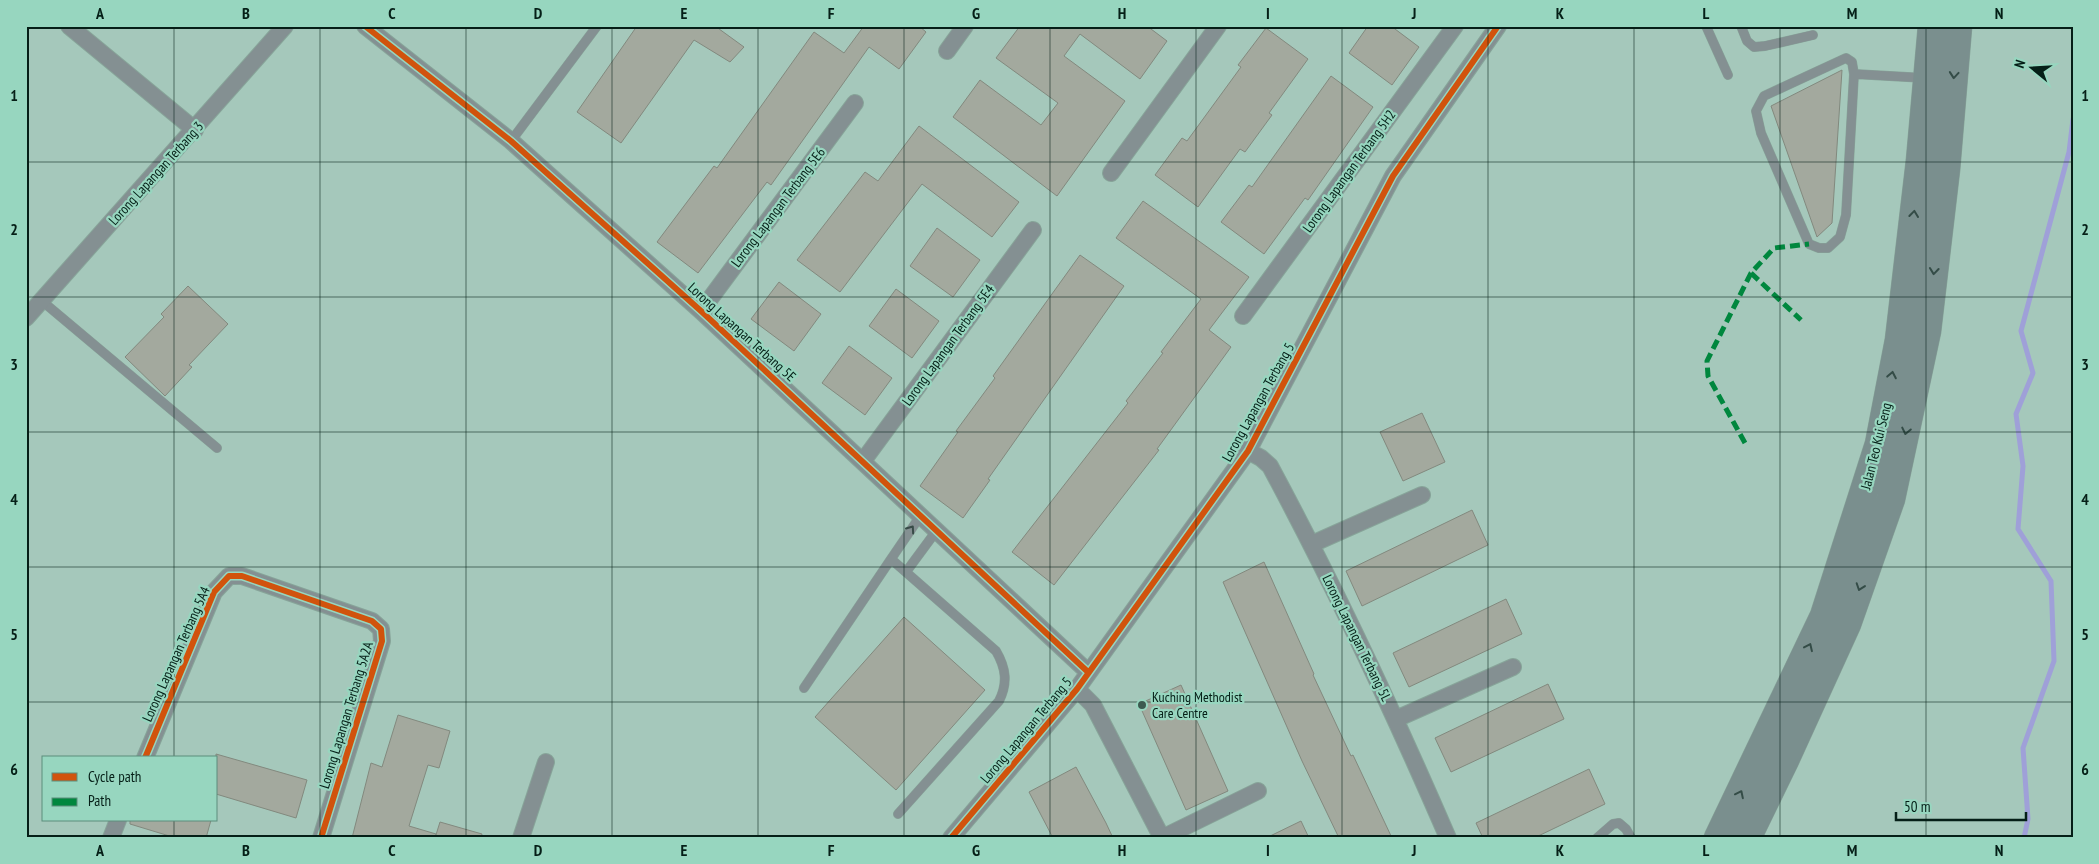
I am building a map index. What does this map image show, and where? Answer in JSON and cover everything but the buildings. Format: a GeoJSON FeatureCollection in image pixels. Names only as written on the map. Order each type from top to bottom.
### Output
{"type":"FeatureCollection","features":[{"type":"Feature","properties":{"kind":"highway","name":"Jalan Teo Kui Seng"},"geometry":{"type":"LineString","coordinates":[[1718,838],[1824,616],[1879,444],[1899,340],[1932,26]]}},
{"type":"Feature","properties":{"kind":"highway","name":"Jalan Teo Kui Seng"},"geometry":{"type":"LineString","coordinates":[[1747,838],[1785,760],[1846,624],[1891,498],[1927,332],[1946,169],[1958,26]]}},
{"type":"Feature","properties":{"kind":"street"},"geometry":{"type":"LineString","coordinates":[[69,26],[194,130]]}},
{"type":"Feature","properties":{"kind":"street","name":"Lorong Lapangan Terbang 3"},"geometry":{"type":"LineString","coordinates":[[26,318],[285,26]]}},
{"type":"Feature","properties":{"kind":"street","name":"Lorong Lapangan Terbang 5E"},"geometry":{"type":"LineString","coordinates":[[365,26],[511,142],[701,311],[1088,672]]}},
{"type":"Feature","properties":{"kind":"street"},"geometry":{"type":"LineString","coordinates":[[947,51],[965,26]]}},
{"type":"Feature","properties":{"kind":"street"},"geometry":{"type":"LineString","coordinates":[[1111,173],[1218,26]]}},
{"type":"Feature","properties":{"kind":"street","name":"Lorong Lapangan Terbang 5H2"},"geometry":{"type":"LineString","coordinates":[[1243,316],[1456,26]]}},
{"type":"Feature","properties":{"kind":"street","name":"Lorong Lapangan Terbang 5"},"geometry":{"type":"LineString","coordinates":[[951,838],[1077,690],[1088,672],[1248,451],[1393,176],[1492,28]]}},
{"type":"Feature","properties":{"kind":"street","name":"Lorong Lapangan Terbang 5E6"},"geometry":{"type":"LineString","coordinates":[[701,311],[855,104]]}},
{"type":"Feature","properties":{"kind":"street","name":"Lorong Lapangan Terbang 5E4"},"geometry":{"type":"LineString","coordinates":[[863,461],[1033,230]]}},
{"type":"Feature","properties":{"kind":"street","name":"Lorong Lapangan Terbang 5L"},"geometry":{"type":"LineString","coordinates":[[1248,451],[1270,466],[1312,544],[1396,719],[1448,838]]}},
{"type":"Feature","properties":{"kind":"street"},"geometry":{"type":"LineString","coordinates":[[1312,544],[1422,495]]}},
{"type":"Feature","properties":{"kind":"street","name":"Lorong Lapangan Terbang 5A4"},"geometry":{"type":"LineString","coordinates":[[145,756],[214,592],[229,576],[242,576]]}},
{"type":"Feature","properties":{"kind":"street","name":"Lorong Lapangan Terbang 5A2A"},"geometry":{"type":"LineString","coordinates":[[242,576],[372,622],[381,629],[382,641],[320,838]]}},
{"type":"Feature","properties":{"kind":"street"},"geometry":{"type":"LineString","coordinates":[[1396,719],[1513,667]]}},
{"type":"Feature","properties":{"kind":"street"},"geometry":{"type":"LineString","coordinates":[[1077,690],[1093,705],[1162,838],[1258,791]]}},
{"type":"Feature","properties":{"kind":"street"},"geometry":{"type":"LineString","coordinates":[[521,838],[546,762]]}},
{"type":"Feature","properties":{"kind":"street"},"geometry":{"type":"LineString","coordinates":[[111,838],[117,822]]}},
{"type":"Feature","properties":{"kind":"lane"},"geometry":{"type":"LineString","coordinates":[[511,142],[597,26]]}},
{"type":"Feature","properties":{"kind":"lane"},"geometry":{"type":"LineString","coordinates":[[1706,26],[1728,75]]}},
{"type":"Feature","properties":{"kind":"lane"},"geometry":{"type":"LineString","coordinates":[[1741,26],[1747,42],[1754,47],[1813,35]]}},
{"type":"Feature","properties":{"kind":"lane"},"geometry":{"type":"LineString","coordinates":[[1846,58],[1852,62],[1854,74],[1846,215],[1840,237],[1828,248],[1819,248],[1809,244],[1761,133],[1756,112],[1764,96],[1846,58]]}},
{"type":"Feature","properties":{"kind":"lane"},"geometry":{"type":"LineString","coordinates":[[1854,74],[1928,78]]}},
{"type":"Feature","properties":{"kind":"lane"},"geometry":{"type":"LineString","coordinates":[[42,301],[217,448]]}},
{"type":"Feature","properties":{"kind":"lane"},"geometry":{"type":"LineString","coordinates":[[804,688],[921,515]]}},
{"type":"Feature","properties":{"kind":"lane"},"geometry":{"type":"LineString","coordinates":[[906,572],[937,530]]}},
{"type":"Feature","properties":{"kind":"lane"},"geometry":{"type":"LineString","coordinates":[[891,559],[996,651],[1003,662],[1006,682],[999,701],[992,710],[898,814]]}},
{"type":"Feature","properties":{"kind":"lane"},"geometry":{"type":"LineString","coordinates":[[1597,838],[1613,824],[1619,823],[1626,829],[1631,838]]}},
{"type":"Feature","properties":{"kind":"waterway"},"geometry":{"type":"LineString","coordinates":[[2024,838],[2028,819],[2023,748],[2054,661],[2051,581],[2018,529],[2023,466],[2016,414],[2033,373],[2021,331],[2069,152],[2073,119]]}},
{"type":"Feature","properties":{"kind":"marked path"},"geometry":{"type":"LineString","coordinates":[[1745,443],[1708,376],[1707,361],[1751,273],[1774,248],[1809,244]]}},
{"type":"Feature","properties":{"kind":"marked path"},"geometry":{"type":"LineString","coordinates":[[1751,273],[1801,320]]}},
{"type":"Feature","properties":{"kind":"cycle path"},"geometry":{"type":"LineString","coordinates":[[365,26],[511,141],[701,311],[1088,672]]}},
{"type":"Feature","properties":{"kind":"cycle path"},"geometry":{"type":"LineString","coordinates":[[951,838],[1077,689],[1248,451],[1393,176],[1498,26]]}},
{"type":"Feature","properties":{"kind":"cycle path"},"geometry":{"type":"LineString","coordinates":[[146,756],[214,592],[229,576],[242,576],[372,621],[381,629],[382,641],[321,838]]}},
{"type":"Feature","properties":{"kind":"place","name":"Kuching Methodist Care Centre"},"geometry":{"type":"Point","coordinates":[1142,705]}}]}
